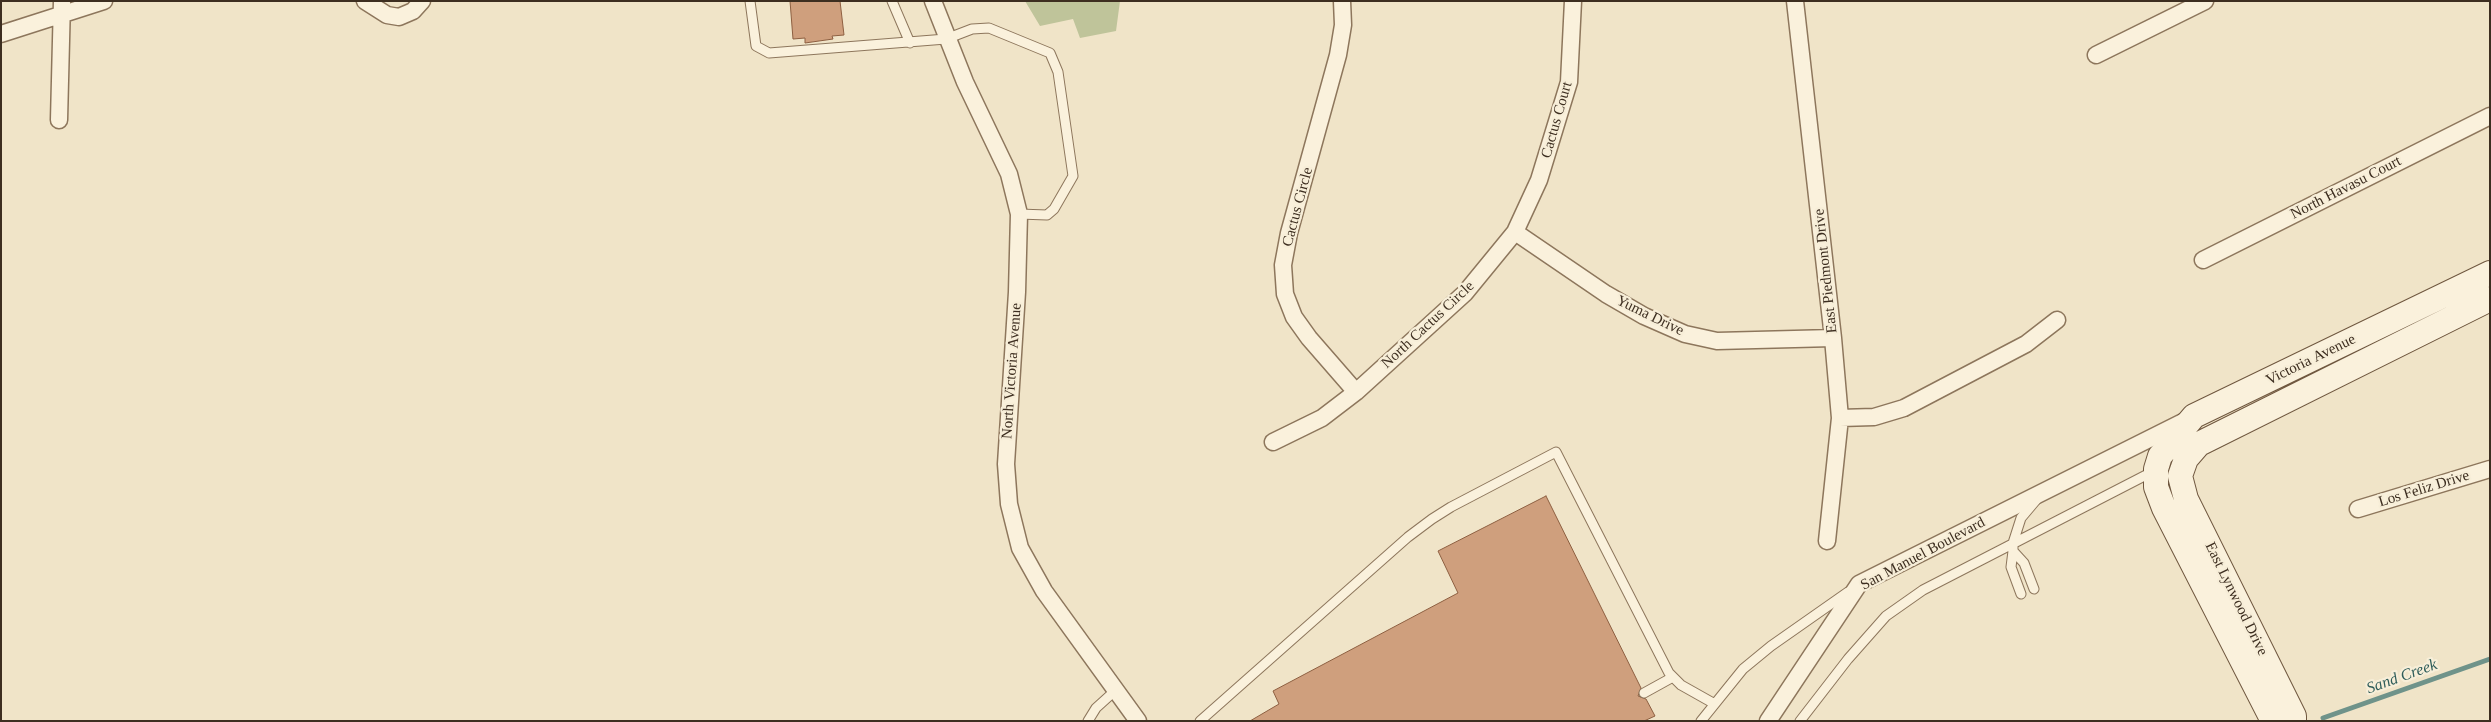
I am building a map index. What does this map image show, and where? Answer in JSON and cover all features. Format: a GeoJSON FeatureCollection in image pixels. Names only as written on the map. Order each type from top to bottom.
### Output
{"type":"FeatureCollection","features":[{"type":"Feature","properties":{"kind":"main road","name":"Victoria Avenue"},"geometry":{"type":"LineString","coordinates":[[2194,416],[2490,273]]}},
{"type":"Feature","properties":{"kind":"main road","name":"Victoria Avenue"},"geometry":{"type":"LineString","coordinates":[[2180,476],[2186,460],[2199,444],[2490,299]]}},
{"type":"Feature","properties":{"kind":"main road"},"geometry":{"type":"LineString","coordinates":[[2156,478],[2164,450],[2194,416]]}},
{"type":"Feature","properties":{"kind":"main road","name":"East Lynwood Drive"},"geometry":{"type":"LineString","coordinates":[[2180,476],[2186,499],[2294,716],[2294,721]]}},
{"type":"Feature","properties":{"kind":"main road","name":"East Lynwood Drive"},"geometry":{"type":"LineString","coordinates":[[2156,478],[2164,508],[2273,721]]}},
{"type":"Feature","properties":{"kind":"street"},"geometry":{"type":"LineString","coordinates":[[1,34],[61,8],[104,1]]}},
{"type":"Feature","properties":{"kind":"street"},"geometry":{"type":"LineString","coordinates":[[365,1],[387,15],[399,17],[413,11],[422,1]]}},
{"type":"Feature","properties":{"kind":"street","name":"North Victoria Avenue"},"geometry":{"type":"LineString","coordinates":[[933,1],[946,39],[1009,174],[1019,214],[1017,292],[1006,464],[1009,504],[1020,548],[1044,591],[1117,689],[1138,721]]}},
{"type":"Feature","properties":{"kind":"street","name":"Cactus Circle"},"geometry":{"type":"LineString","coordinates":[[1342,1],[1343,24],[1338,54],[1289,233],[1283,265],[1285,294],[1294,317],[1309,338],[1356,392]]}},
{"type":"Feature","properties":{"kind":"street","name":"Cactus Court"},"geometry":{"type":"LineString","coordinates":[[1515,232],[1539,180],[1570,82],[1573,1]]}},
{"type":"Feature","properties":{"kind":"street","name":"East Piedmont Drive"},"geometry":{"type":"LineString","coordinates":[[1796,1],[1840,418],[1827,541]]}},
{"type":"Feature","properties":{"kind":"street"},"geometry":{"type":"LineString","coordinates":[[2096,55],[2205,1]]}},
{"type":"Feature","properties":{"kind":"street"},"geometry":{"type":"LineString","coordinates":[[59,120],[61,8]]}},
{"type":"Feature","properties":{"kind":"street","name":"North Havasu Court"},"geometry":{"type":"LineString","coordinates":[[2202,260],[2490,116]]}},
{"type":"Feature","properties":{"kind":"street","name":"North Cactus Circle"},"geometry":{"type":"LineString","coordinates":[[1273,442],[1322,418],[1356,392],[1465,293],[1515,232]]}},
{"type":"Feature","properties":{"kind":"street","name":"Yuma Drive"},"geometry":{"type":"LineString","coordinates":[[1515,232],[1606,294],[1644,316],[1685,334],[1717,341],[1833,338]]}},
{"type":"Feature","properties":{"kind":"street"},"geometry":{"type":"LineString","coordinates":[[1840,418],[1874,417],[1904,408],[2026,344],[2056,320]]}},
{"type":"Feature","properties":{"kind":"street","name":"Victoria Avenue"},"geometry":{"type":"LineString","coordinates":[[2132,446],[2194,416]]}},
{"type":"Feature","properties":{"kind":"street","name":"San Manuel Boulevard"},"geometry":{"type":"LineString","coordinates":[[1768,721],[1859,584],[2132,446]]}},
{"type":"Feature","properties":{"kind":"street","name":"Los Feliz Drive"},"geometry":{"type":"LineString","coordinates":[[2358,509],[2490,469]]}},
{"type":"Feature","properties":{"kind":"lane"},"geometry":{"type":"LineString","coordinates":[[750,1],[756,46],[769,53],[863,44],[910,43],[946,39],[972,29],[988,28],[1050,53],[1058,72],[1073,176],[1054,209],[1047,215],[1019,214]]}},
{"type":"Feature","properties":{"kind":"lane"},"geometry":{"type":"LineString","coordinates":[[892,1],[910,43]]}},
{"type":"Feature","properties":{"kind":"lane"},"geometry":{"type":"LineString","coordinates":[[1200,721],[1401,544],[1432,519],[1451,507],[1556,452],[1669,673],[1681,685],[1714,703]]}},
{"type":"Feature","properties":{"kind":"lane"},"geometry":{"type":"LineString","coordinates":[[1800,721],[1848,659],[1886,616],[1923,590],[2156,478]]}},
{"type":"Feature","properties":{"kind":"lane"},"geometry":{"type":"LineString","coordinates":[[2021,594],[2011,567],[2013,547],[2021,518],[2044,491]]}},
{"type":"Feature","properties":{"kind":"lane"},"geometry":{"type":"LineString","coordinates":[[2013,547],[2024,563],[2034,588]]}},
{"type":"Feature","properties":{"kind":"lane"},"geometry":{"type":"LineString","coordinates":[[1701,721],[1714,703],[1744,670],[1771,646],[1859,584]]}},
{"type":"Feature","properties":{"kind":"lane"},"geometry":{"type":"LineString","coordinates":[[1644,693],[1673,677]]}},
{"type":"Feature","properties":{"kind":"lane"},"geometry":{"type":"LineString","coordinates":[[1088,721],[1096,708],[1117,689]]}},
{"type":"Feature","properties":{"kind":"green space"},"geometry":{"type":"Polygon","coordinates":[[[1025,1],[1120,1],[1116,31],[1080,38],[1073,19],[1040,26],[1025,1]]]}},
{"type":"Feature","properties":{"kind":"building"},"geometry":{"type":"Polygon","coordinates":[[[790,1],[840,1],[844,35],[832,36],[833,39],[805,43],[805,38],[793,39],[790,1]]]}},
{"type":"Feature","properties":{"kind":"building"},"geometry":{"type":"Polygon","coordinates":[[[1546,496],[1641,688],[1638,696],[1646,699],[1655,716],[1644,721],[1250,721],[1279,704],[1273,691],[1458,593],[1438,551],[1546,496]]]}},
{"type":"Feature","properties":{"kind":"waterway","name":"Sand Creek"},"geometry":{"type":"LineString","coordinates":[[2323,718],[2490,659]]}}]}
